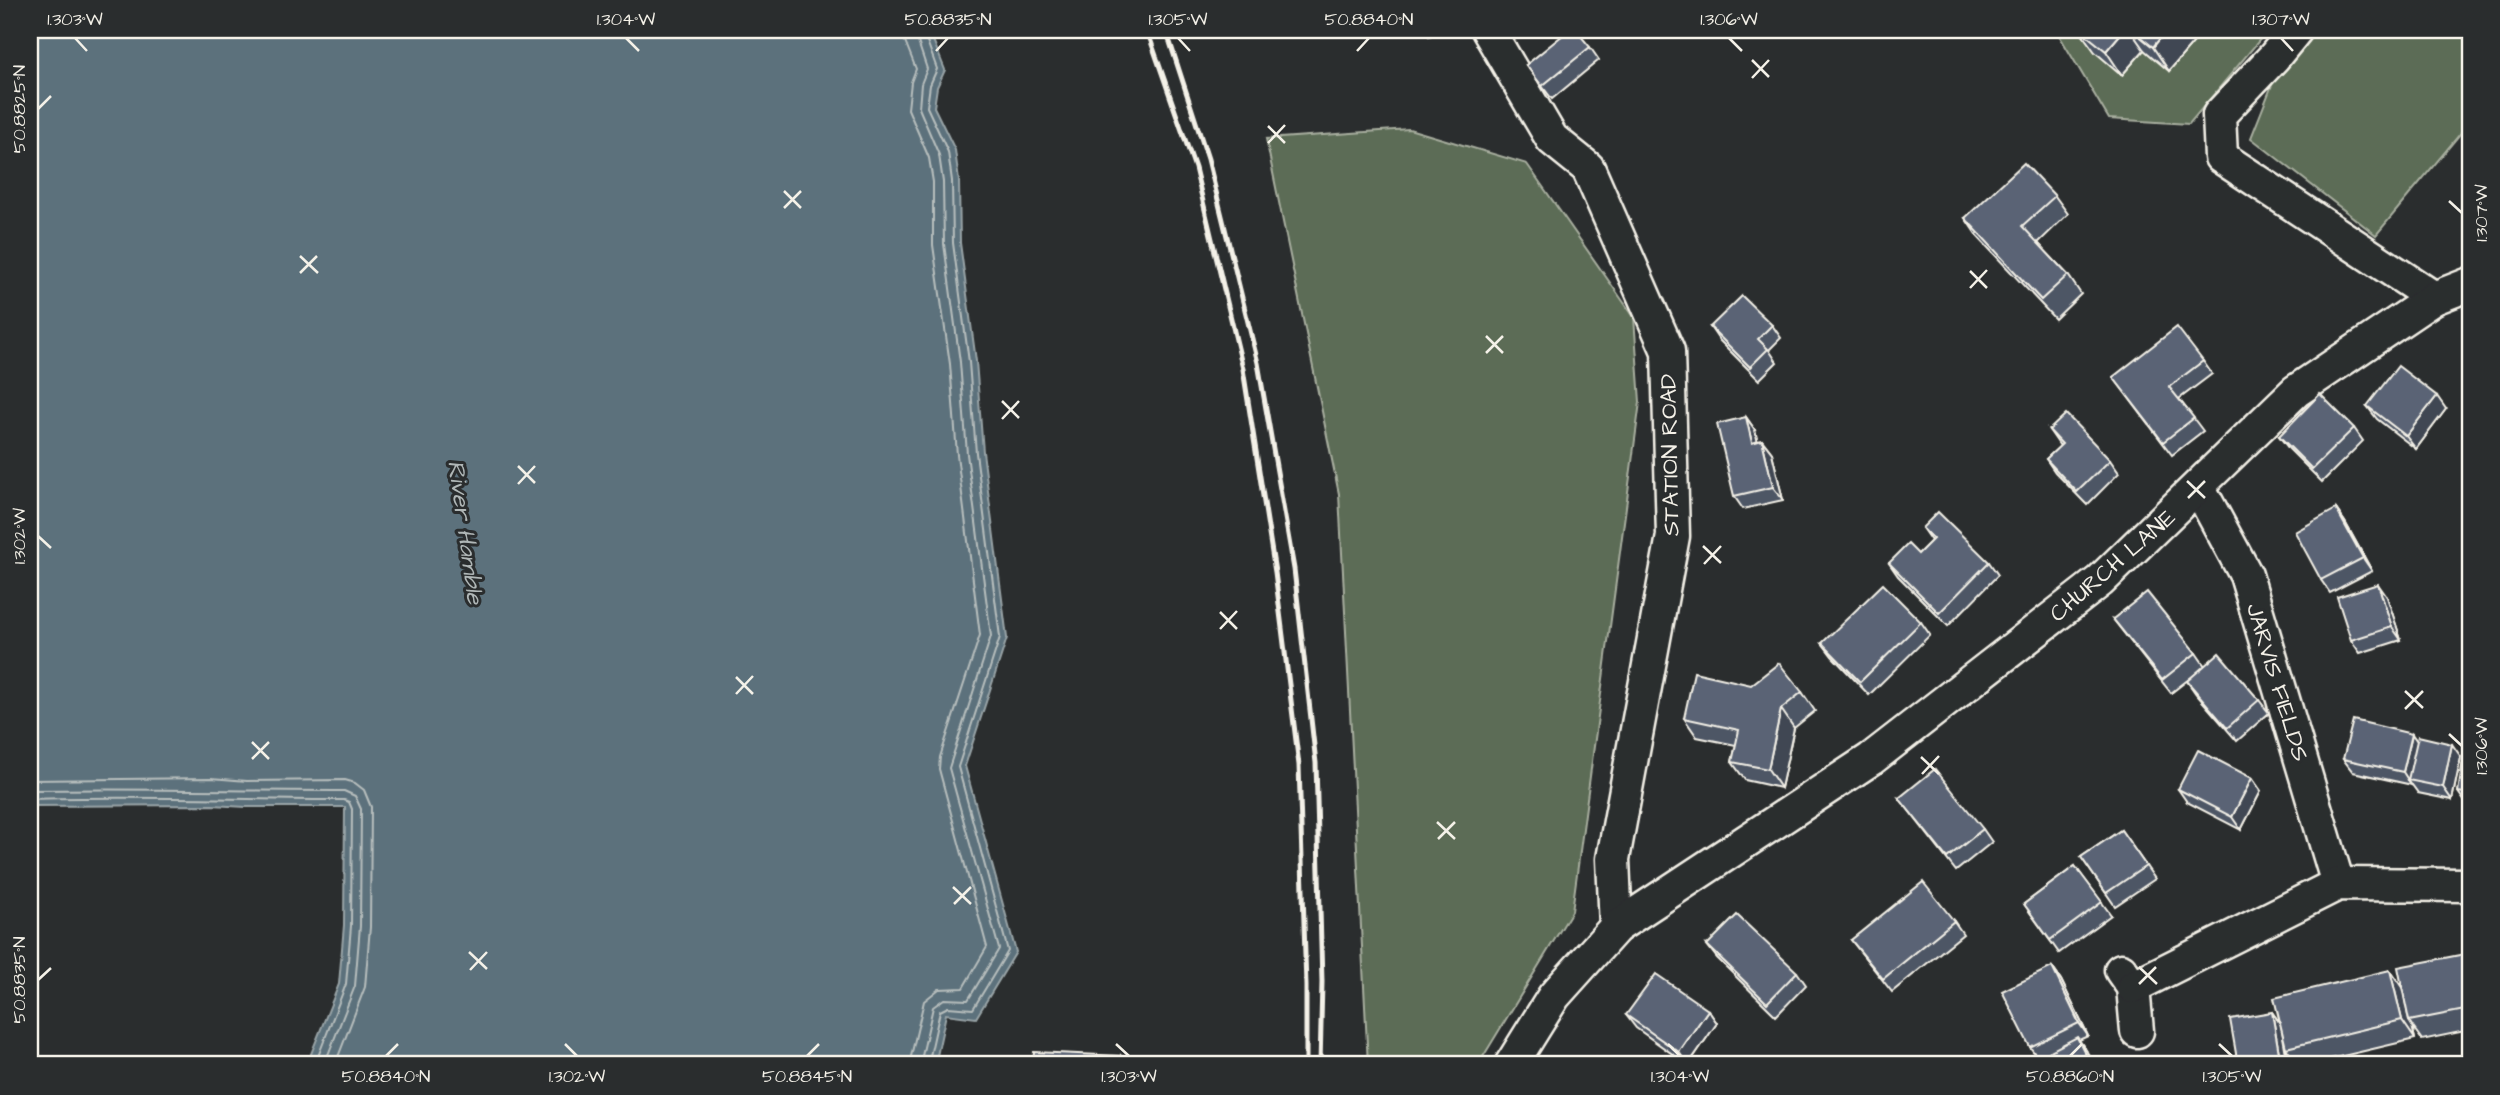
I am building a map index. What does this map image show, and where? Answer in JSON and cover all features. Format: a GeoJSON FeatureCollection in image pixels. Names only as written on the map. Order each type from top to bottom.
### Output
{"type":"FeatureCollection","features":[{"type":"Feature","properties":{"kind":"street","name":"STATION ROAD"},"geometry":{"type":"LineString","coordinates":[[1488,30],[1552,139],[1588,168],[1668,351],[1673,536],[1613,859],[1616,927]]}},
{"type":"Feature","properties":{"kind":"street"},"geometry":{"type":"LineString","coordinates":[[2296,30],[2219,115],[2221,158],[2434,298]]}},
{"type":"Feature","properties":{"kind":"street","name":"CHURCH LANE"},"geometry":{"type":"LineString","coordinates":[[1511,1065],[1554,996],[1616,927],[1871,759],[2101,581],[2297,391],[2434,298],[2470,284]]}},
{"type":"Feature","properties":{"kind":"street","name":"JARVIS FIELDS"},"geometry":{"type":"LineString","coordinates":[[2199,488],[2246,575],[2339,884]]}},
{"type":"Feature","properties":{"kind":"street"},"geometry":{"type":"LineString","coordinates":[[2137,1031],[2127,979],[2339,884],[2470,885]]}},
{"type":"Feature","properties":{"kind":"green space"},"geometry":{"type":"Polygon","coordinates":[[[2056,30],[2268,30],[2189,124],[2109,119],[2056,30]]]}},
{"type":"Feature","properties":{"kind":"green space"},"geometry":{"type":"Polygon","coordinates":[[[2314,30],[2470,30],[2470,122],[2376,235],[2251,138],[2274,80],[2314,30]]]}},
{"type":"Feature","properties":{"kind":"green space"},"geometry":{"type":"Polygon","coordinates":[[[1409,129],[1527,164],[1634,317],[1640,402],[1572,911],[1478,1065],[1368,1065],[1339,494],[1266,139],[1409,129]]]}},
{"type":"Feature","properties":{"kind":"water","name":"River Hamble"},"geometry":{"type":"Polygon","coordinates":[[[30,30],[929,30],[945,70],[937,87],[934,107],[955,150],[959,181],[960,243],[1007,638],[965,766],[1016,952],[976,1018],[946,1014],[935,1065],[312,1065],[311,1054],[339,984],[344,925],[345,807],[30,806],[30,30]]]}},
{"type":"Feature","properties":{"kind":"building"},"geometry":{"type":"Polygon","coordinates":[[[1569,30],[1576,30],[1590,47],[1542,86],[1526,65],[1569,30]]]}},
{"type":"Feature","properties":{"kind":"building"},"geometry":{"type":"Polygon","coordinates":[[[2080,30],[2124,30],[2106,51],[2080,30]]]}},
{"type":"Feature","properties":{"kind":"building"},"geometry":{"type":"Polygon","coordinates":[[[2132,30],[2167,30],[2153,47],[2132,30]]]}},
{"type":"Feature","properties":{"kind":"building"},"geometry":{"type":"Polygon","coordinates":[[[2024,163],[2055,196],[2022,226],[2068,275],[2041,300],[1965,218],[2024,163]]]}},
{"type":"Feature","properties":{"kind":"building"},"geometry":{"type":"Polygon","coordinates":[[[1742,296],[1772,325],[1758,339],[1768,349],[1750,367],[1710,327],[1742,296]]]}},
{"type":"Feature","properties":{"kind":"building"},"geometry":{"type":"Polygon","coordinates":[[[2177,327],[2203,361],[2169,387],[2194,418],[2163,442],[2113,377],[2177,327]]]}},
{"type":"Feature","properties":{"kind":"building"},"geometry":{"type":"Polygon","coordinates":[[[2398,366],[2437,396],[2406,436],[2367,406],[2398,366]]]}},
{"type":"Feature","properties":{"kind":"building"},"geometry":{"type":"Polygon","coordinates":[[[2320,394],[2354,428],[2312,469],[2279,436],[2320,394]]]}},
{"type":"Feature","properties":{"kind":"building"},"geometry":{"type":"Polygon","coordinates":[[[2066,414],[2110,460],[2077,492],[2046,459],[2062,444],[2049,430],[2066,414]]]}},
{"type":"Feature","properties":{"kind":"building"},"geometry":{"type":"Polygon","coordinates":[[[1746,417],[1752,443],[1762,440],[1773,487],[1734,496],[1717,424],[1746,417]]]}},
{"type":"Feature","properties":{"kind":"building"},"geometry":{"type":"Polygon","coordinates":[[[2336,509],[2363,558],[2321,580],[2295,532],[2336,509]]]}},
{"type":"Feature","properties":{"kind":"building"},"geometry":{"type":"Polygon","coordinates":[[[1938,512],[1989,562],[1939,613],[1889,563],[1908,544],[1918,554],[1933,539],[1922,528],[1938,512]]]}},
{"type":"Feature","properties":{"kind":"building"},"geometry":{"type":"Polygon","coordinates":[[[1883,584],[1921,622],[1860,682],[1822,643],[1883,584]]]}},
{"type":"Feature","properties":{"kind":"building"},"geometry":{"type":"Polygon","coordinates":[[[2378,584],[2392,627],[2351,640],[2337,597],[2378,584]]]}},
{"type":"Feature","properties":{"kind":"building"},"geometry":{"type":"Polygon","coordinates":[[[2147,592],[2196,653],[2162,680],[2113,619],[2147,592]]]}},
{"type":"Feature","properties":{"kind":"building"},"geometry":{"type":"Polygon","coordinates":[[[2219,653],[2259,700],[2227,728],[2187,681],[2219,653]]]}},
{"type":"Feature","properties":{"kind":"building"},"geometry":{"type":"Polygon","coordinates":[[[1779,663],[1802,692],[1781,709],[1768,769],[1732,762],[1739,730],[1684,718],[1694,672],[1751,685],[1779,663]]]}},
{"type":"Feature","properties":{"kind":"building"},"geometry":{"type":"Polygon","coordinates":[[[2353,720],[2412,734],[2403,772],[2343,759],[2353,720]]]}},
{"type":"Feature","properties":{"kind":"building"},"geometry":{"type":"Polygon","coordinates":[[[2418,736],[2452,744],[2443,787],[2408,780],[2418,736]]]}},
{"type":"Feature","properties":{"kind":"building"},"geometry":{"type":"Polygon","coordinates":[[[2198,750],[2252,778],[2232,817],[2178,789],[2198,750]]]}},
{"type":"Feature","properties":{"kind":"building"},"geometry":{"type":"Polygon","coordinates":[[[2463,761],[2470,762],[2470,794],[2458,792],[2463,761]]]}},
{"type":"Feature","properties":{"kind":"building"},"geometry":{"type":"Polygon","coordinates":[[[1935,769],[1983,829],[1947,858],[1899,798],[1935,769]]]}},
{"type":"Feature","properties":{"kind":"building"},"geometry":{"type":"Polygon","coordinates":[[[2121,830],[2146,866],[2106,893],[2081,857],[2121,830]]]}},
{"type":"Feature","properties":{"kind":"building"},"geometry":{"type":"Polygon","coordinates":[[[2075,866],[2102,902],[2050,940],[2024,904],[2075,866]]]}},
{"type":"Feature","properties":{"kind":"building"},"geometry":{"type":"Polygon","coordinates":[[[1923,882],[1954,921],[1883,979],[1851,940],[1923,882]]]}},
{"type":"Feature","properties":{"kind":"building"},"geometry":{"type":"Polygon","coordinates":[[[1737,915],[1797,972],[1767,1003],[1707,945],[1737,915]]]}},
{"type":"Feature","properties":{"kind":"building"},"geometry":{"type":"Polygon","coordinates":[[[2470,953],[2470,1009],[2409,1021],[2398,967],[2470,953]]]}},
{"type":"Feature","properties":{"kind":"building"},"geometry":{"type":"Polygon","coordinates":[[[2052,967],[2079,1023],[2030,1047],[2002,991],[2052,967]]]}},
{"type":"Feature","properties":{"kind":"building"},"geometry":{"type":"Polygon","coordinates":[[[2390,970],[2402,1020],[2286,1048],[2274,998],[2390,970]]]}},
{"type":"Feature","properties":{"kind":"building"},"geometry":{"type":"Polygon","coordinates":[[[1656,974],[1708,1010],[1679,1052],[1626,1015],[1656,974]]]}},
{"type":"Feature","properties":{"kind":"building"},"geometry":{"type":"Polygon","coordinates":[[[2272,1012],[2281,1065],[2238,1065],[2230,1019],[2272,1012]]]}},
{"type":"Feature","properties":{"kind":"building"},"geometry":{"type":"Polygon","coordinates":[[[2077,1037],[2091,1065],[2039,1065],[2035,1059],[2077,1037]]]}},
{"type":"Feature","properties":{"kind":"building"},"geometry":{"type":"Polygon","coordinates":[[[1034,1052],[1121,1056],[1121,1065],[1033,1065],[1034,1052]]]}},
{"type":"Feature","properties":{"kind":"building"},"geometry":{"type":"Polygon","coordinates":[[[2229,1057],[2230,1065],[2189,1065],[2229,1057]]]}},
{"type":"Feature","properties":{"kind":"railway"},"geometry":{"type":"LineString","coordinates":[[1147,30],[1195,168],[1243,369],[1275,572],[1299,765],[1306,1065]]}},
{"type":"Feature","properties":{"kind":"railway"},"geometry":{"type":"LineString","coordinates":[[1166,30],[1208,159],[1258,363],[1294,569],[1316,763],[1322,982],[1320,1065]]}}]}
